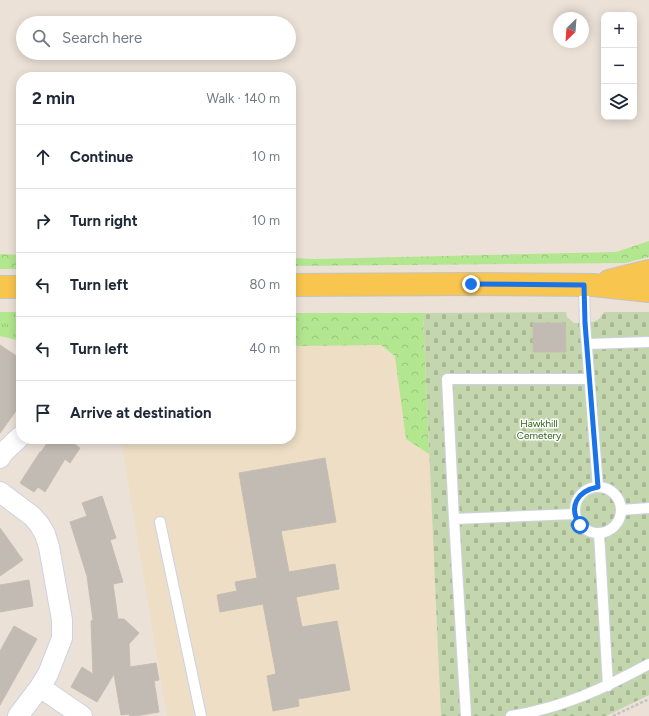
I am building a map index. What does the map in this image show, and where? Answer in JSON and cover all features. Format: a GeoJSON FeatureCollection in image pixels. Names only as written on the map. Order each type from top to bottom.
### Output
{"type":"FeatureCollection","features":[{"type":"Feature","properties":{"kind":"main road"},"geometry":{"type":"LineString","coordinates":[[296,286],[471,284],[647,285]]}},
{"type":"Feature","properties":{"kind":"main road"},"geometry":{"type":"LineString","coordinates":[[0,287],[16,287]]}},
{"type":"Feature","properties":{"kind":"street"},"geometry":{"type":"LineString","coordinates":[[0,458],[16,441]]}},
{"type":"Feature","properties":{"kind":"street"},"geometry":{"type":"LineString","coordinates":[[0,492],[32,516],[45,534],[49,547],[62,620],[62,638],[56,655],[40,687],[18,716]]}},
{"type":"Feature","properties":{"kind":"street"},"geometry":{"type":"LineString","coordinates":[[40,687],[82,716]]}},
{"type":"Feature","properties":{"kind":"lane"},"geometry":{"type":"LineString","coordinates":[[589,285],[587,344],[598,487]]}},
{"type":"Feature","properties":{"kind":"lane"},"geometry":{"type":"LineString","coordinates":[[587,344],[649,342]]}},
{"type":"Feature","properties":{"kind":"lane"},"geometry":{"type":"LineString","coordinates":[[466,716],[447,379],[589,379]]}},
{"type":"Feature","properties":{"kind":"lane"},"geometry":{"type":"LineString","coordinates":[[598,487],[605,488],[616,497],[621,510],[616,524],[611,529],[599,533],[585,529],[580,525],[575,514],[575,506],[578,498],[583,492],[590,488],[598,487]]}},
{"type":"Feature","properties":{"kind":"lane"},"geometry":{"type":"LineString","coordinates":[[621,510],[649,508]]}},
{"type":"Feature","properties":{"kind":"lane"},"geometry":{"type":"LineString","coordinates":[[454,519],[575,514]]}},
{"type":"Feature","properties":{"kind":"lane"},"geometry":{"type":"LineString","coordinates":[[160,522],[201,716]]}},
{"type":"Feature","properties":{"kind":"lane"},"geometry":{"type":"LineString","coordinates":[[599,533],[608,686]]}},
{"type":"Feature","properties":{"kind":"lane"},"geometry":{"type":"LineString","coordinates":[[511,716],[566,703],[608,686],[649,664]]}},
{"type":"Feature","properties":{"kind":"path"},"geometry":{"type":"LineString","coordinates":[[613,716],[649,698]]}},
{"type":"Feature","properties":{"kind":"shaded area"},"geometry":{"type":"Polygon","coordinates":[[[296,313],[423,313],[441,716],[167,716],[122,444],[296,444],[296,313]]]}},
{"type":"Feature","properties":{"kind":"green space"},"geometry":{"type":"Polygon","coordinates":[[[649,241],[649,257],[625,263],[296,266],[296,258],[616,252],[649,241]]]}},
{"type":"Feature","properties":{"kind":"green space"},"geometry":{"type":"Polygon","coordinates":[[[0,254],[16,255],[16,269],[0,269],[0,254]]]}},
{"type":"Feature","properties":{"kind":"green space"},"geometry":{"type":"Polygon","coordinates":[[[0,312],[16,312],[16,340],[0,336],[0,312]]]}},
{"type":"Feature","properties":{"kind":"green space","name":"Hawkhill Cemetery"},"geometry":{"type":"Polygon","coordinates":[[[566,312],[567,317],[574,323],[583,323],[595,321],[604,312],[649,312],[649,695],[606,716],[441,716],[423,313],[566,312]]]}},
{"type":"Feature","properties":{"kind":"green space"},"geometry":{"type":"Polygon","coordinates":[[[296,313],[423,313],[429,454],[406,439],[395,356],[381,345],[296,346],[296,313]]]}},
{"type":"Feature","properties":{"kind":"building"},"geometry":{"type":"Polygon","coordinates":[[[533,323],[565,323],[566,352],[533,352],[533,323]]]}},
{"type":"Feature","properties":{"kind":"building"},"geometry":{"type":"Polygon","coordinates":[[[0,345],[16,356],[16,411],[0,433],[0,345]]]}},
{"type":"Feature","properties":{"kind":"building"},"geometry":{"type":"Polygon","coordinates":[[[47,444],[74,444],[80,448],[70,463],[65,459],[45,492],[38,487],[34,492],[20,483],[47,444]]]}},
{"type":"Feature","properties":{"kind":"building"},"geometry":{"type":"Polygon","coordinates":[[[325,458],[336,522],[281,531],[289,572],[335,564],[339,589],[296,597],[302,627],[337,621],[350,690],[298,699],[299,706],[273,711],[267,676],[276,674],[263,604],[220,612],[217,595],[237,591],[235,582],[257,578],[239,473],[325,458]]]}},
{"type":"Feature","properties":{"kind":"building"},"geometry":{"type":"Polygon","coordinates":[[[102,496],[116,538],[110,540],[123,582],[113,584],[118,619],[124,619],[139,633],[129,644],[130,667],[156,663],[159,680],[154,681],[159,712],[135,716],[130,716],[129,714],[121,715],[114,674],[97,702],[71,687],[82,667],[93,674],[91,621],[93,620],[87,576],[70,522],[87,516],[82,503],[102,496]]]}},
{"type":"Feature","properties":{"kind":"building"},"geometry":{"type":"Polygon","coordinates":[[[0,528],[23,560],[0,576],[0,528]]]}},
{"type":"Feature","properties":{"kind":"building"},"geometry":{"type":"Polygon","coordinates":[[[29,580],[33,606],[0,612],[0,585],[29,580]]]}},
{"type":"Feature","properties":{"kind":"building"},"geometry":{"type":"Polygon","coordinates":[[[14,626],[37,639],[0,705],[0,651],[14,626]]]}},
{"type":"Feature","properties":{"kind":"route"},"geometry":{"type":"LineString","coordinates":[[471,284],[584,285],[585,323],[598,487],[590,488],[583,492],[578,498],[575,506],[575,514],[580,525]]}}]}
